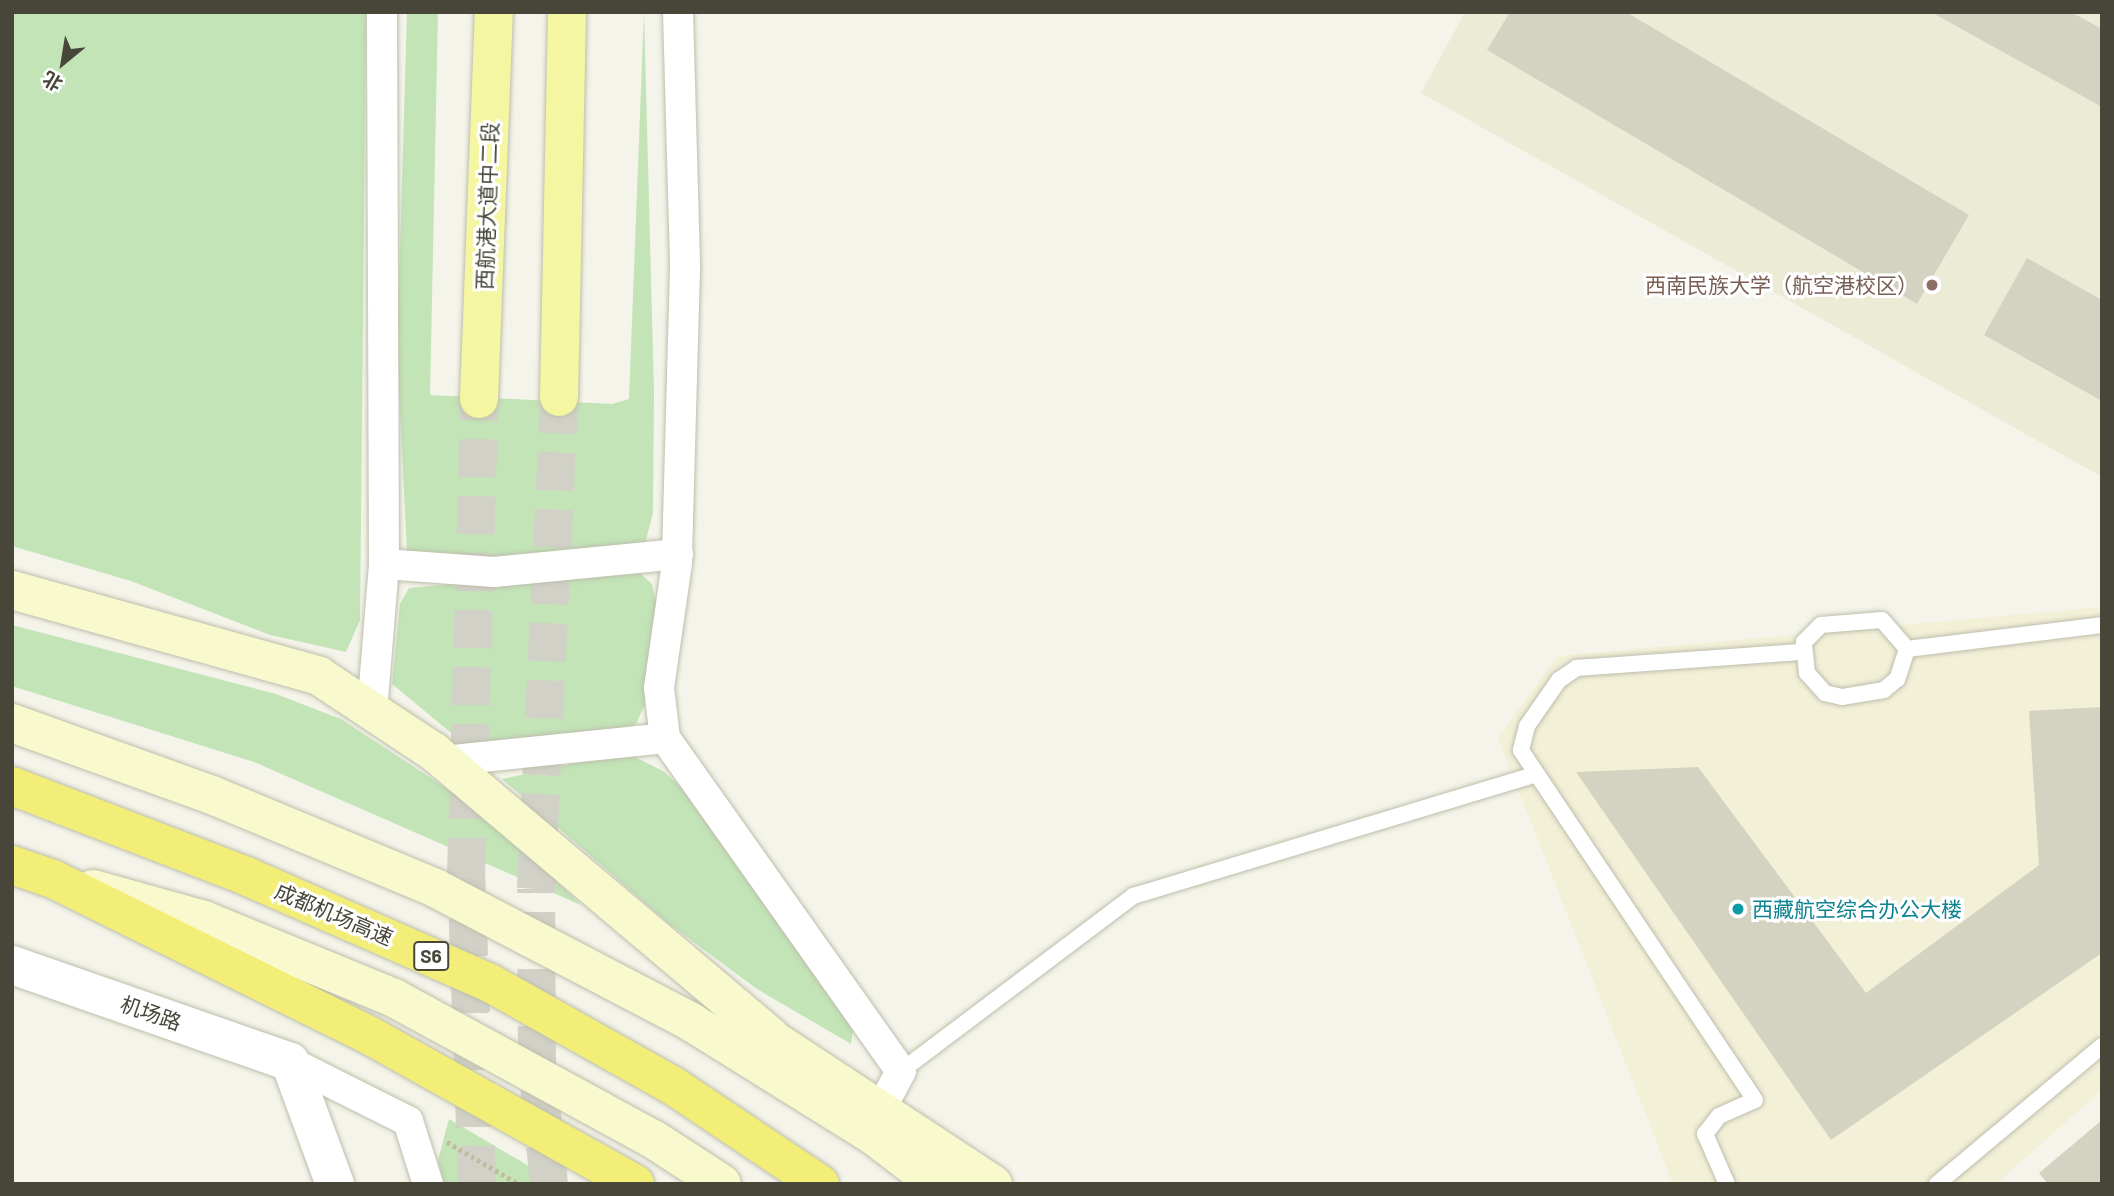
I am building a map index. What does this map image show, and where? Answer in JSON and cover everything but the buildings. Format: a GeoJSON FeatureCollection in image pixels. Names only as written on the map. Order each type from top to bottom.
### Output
{"type":"FeatureCollection","features":[{"type":"Feature","properties":{"kind":"highway","name":"成都机场高速"},"geometry":{"type":"LineString","coordinates":[[12,786],[246,876],[490,982],[672,1084],[820,1184]]}},
{"type":"Feature","properties":{"kind":"highway"},"geometry":{"type":"LineString","coordinates":[[12,865],[53,879],[367,1034],[635,1184]]}},
{"type":"Feature","properties":{"kind":"main road","name":"西航港大道中二段"},"geometry":{"type":"LineString","coordinates":[[479,399],[494,12]]}},
{"type":"Feature","properties":{"kind":"main road"},"geometry":{"type":"LineString","coordinates":[[559,397],[568,12]]}},
{"type":"Feature","properties":{"kind":"main road"},"geometry":{"type":"LineString","coordinates":[[12,590],[319,676],[444,761],[770,1036]]}},
{"type":"Feature","properties":{"kind":"main road"},"geometry":{"type":"LineString","coordinates":[[12,723],[212,795],[663,979],[770,1036],[882,1106],[993,1184]]}},
{"type":"Feature","properties":{"kind":"main road"},"geometry":{"type":"LineString","coordinates":[[53,879],[204,920],[382,992],[571,1093],[722,1184]]}},
{"type":"Feature","properties":{"kind":"main road"},"geometry":{"type":"LineString","coordinates":[[435,888],[691,1022],[874,1136],[937,1184]]}},
{"type":"Feature","properties":{"kind":"street"},"geometry":{"type":"LineString","coordinates":[[372,711],[384,564],[382,12]]}},
{"type":"Feature","properties":{"kind":"street"},"geometry":{"type":"LineString","coordinates":[[678,12],[685,270],[677,554],[659,688],[665,738],[901,1071],[882,1106]]}},
{"type":"Feature","properties":{"kind":"street"},"geometry":{"type":"LineString","coordinates":[[384,564],[494,572],[677,554]]}},
{"type":"Feature","properties":{"kind":"street"},"geometry":{"type":"LineString","coordinates":[[444,761],[665,738]]}},
{"type":"Feature","properties":{"kind":"street","name":"机场路"},"geometry":{"type":"LineString","coordinates":[[12,965],[290,1062],[408,1121]]}},
{"type":"Feature","properties":{"kind":"street"},"geometry":{"type":"LineString","coordinates":[[290,1062],[335,1184]]}},
{"type":"Feature","properties":{"kind":"street"},"geometry":{"type":"LineString","coordinates":[[408,1121],[428,1184]]}},
{"type":"Feature","properties":{"kind":"lane"},"geometry":{"type":"LineString","coordinates":[[1882,620],[1907,649],[1897,679],[1884,690],[1842,697],[1825,693],[1807,673],[1802,652],[1821,625],[1882,620]]}},
{"type":"Feature","properties":{"kind":"lane"},"geometry":{"type":"LineString","coordinates":[[1907,649],[2102,625]]}},
{"type":"Feature","properties":{"kind":"lane"},"geometry":{"type":"LineString","coordinates":[[1727,1184],[1705,1134],[1719,1116],[1755,1100],[1533,775],[1521,750],[1527,726],[1559,680],[1577,668],[1802,652]]}},
{"type":"Feature","properties":{"kind":"lane"},"geometry":{"type":"LineString","coordinates":[[901,1071],[1133,896],[1533,775]]}},
{"type":"Feature","properties":{"kind":"lane"},"geometry":{"type":"LineString","coordinates":[[1937,1184],[2102,1046]]}},
{"type":"Feature","properties":{"kind":"path"},"geometry":{"type":"LineString","coordinates":[[408,1121],[519,1184]]}},
{"type":"Feature","properties":{"kind":"shaded area","name":"西南民族大学（航空港校区）"},"geometry":{"type":"Polygon","coordinates":[[[1465,12],[2102,12],[2102,477],[1421,93],[1465,12]]]}},
{"type":"Feature","properties":{"kind":"shaded area"},"geometry":{"type":"Polygon","coordinates":[[[2102,607],[2102,1090],[1996,1184],[1673,1184],[1498,738],[1557,656],[2102,607]]]}},
{"type":"Feature","properties":{"kind":"green space"},"geometry":{"type":"Polygon","coordinates":[[[12,12],[366,12],[360,620],[346,652],[270,635],[131,581],[12,546],[12,12]]]}},
{"type":"Feature","properties":{"kind":"green space"},"geometry":{"type":"Polygon","coordinates":[[[407,12],[438,12],[430,395],[612,404],[629,399],[644,12],[654,392],[653,513],[645,544],[575,559],[418,559],[407,551],[397,352],[407,12]]]}},
{"type":"Feature","properties":{"kind":"green space"},"geometry":{"type":"Polygon","coordinates":[[[634,568],[652,584],[658,610],[646,702],[636,724],[601,736],[488,746],[450,732],[392,684],[400,604],[409,588],[634,568]]]}},
{"type":"Feature","properties":{"kind":"green space"},"geometry":{"type":"Polygon","coordinates":[[[12,625],[276,694],[341,719],[490,817],[581,905],[254,762],[12,686],[12,625]]]}},
{"type":"Feature","properties":{"kind":"green space"},"geometry":{"type":"Polygon","coordinates":[[[625,752],[663,771],[704,807],[853,1030],[851,1044],[757,989],[668,923],[502,779],[625,752]]]}},
{"type":"Feature","properties":{"kind":"green space"},"geometry":{"type":"Polygon","coordinates":[[[449,1119],[559,1184],[444,1184],[438,1160],[449,1119]]]}},
{"type":"Feature","properties":{"kind":"tunnel"},"geometry":{"type":"LineString","coordinates":[[549,1184],[537,1064],[536,889],[559,397]]}},
{"type":"Feature","properties":{"kind":"tunnel"},"geometry":{"type":"LineString","coordinates":[[477,1184],[466,876],[479,399]]}},
{"type":"Feature","properties":{"kind":"place","name":"西南民族大学（航空港校区）"},"geometry":{"type":"Point","coordinates":[1932,285]}},
{"type":"Feature","properties":{"kind":"place","name":"西藏航空综合办公大楼"},"geometry":{"type":"Point","coordinates":[1738,909]}}]}
